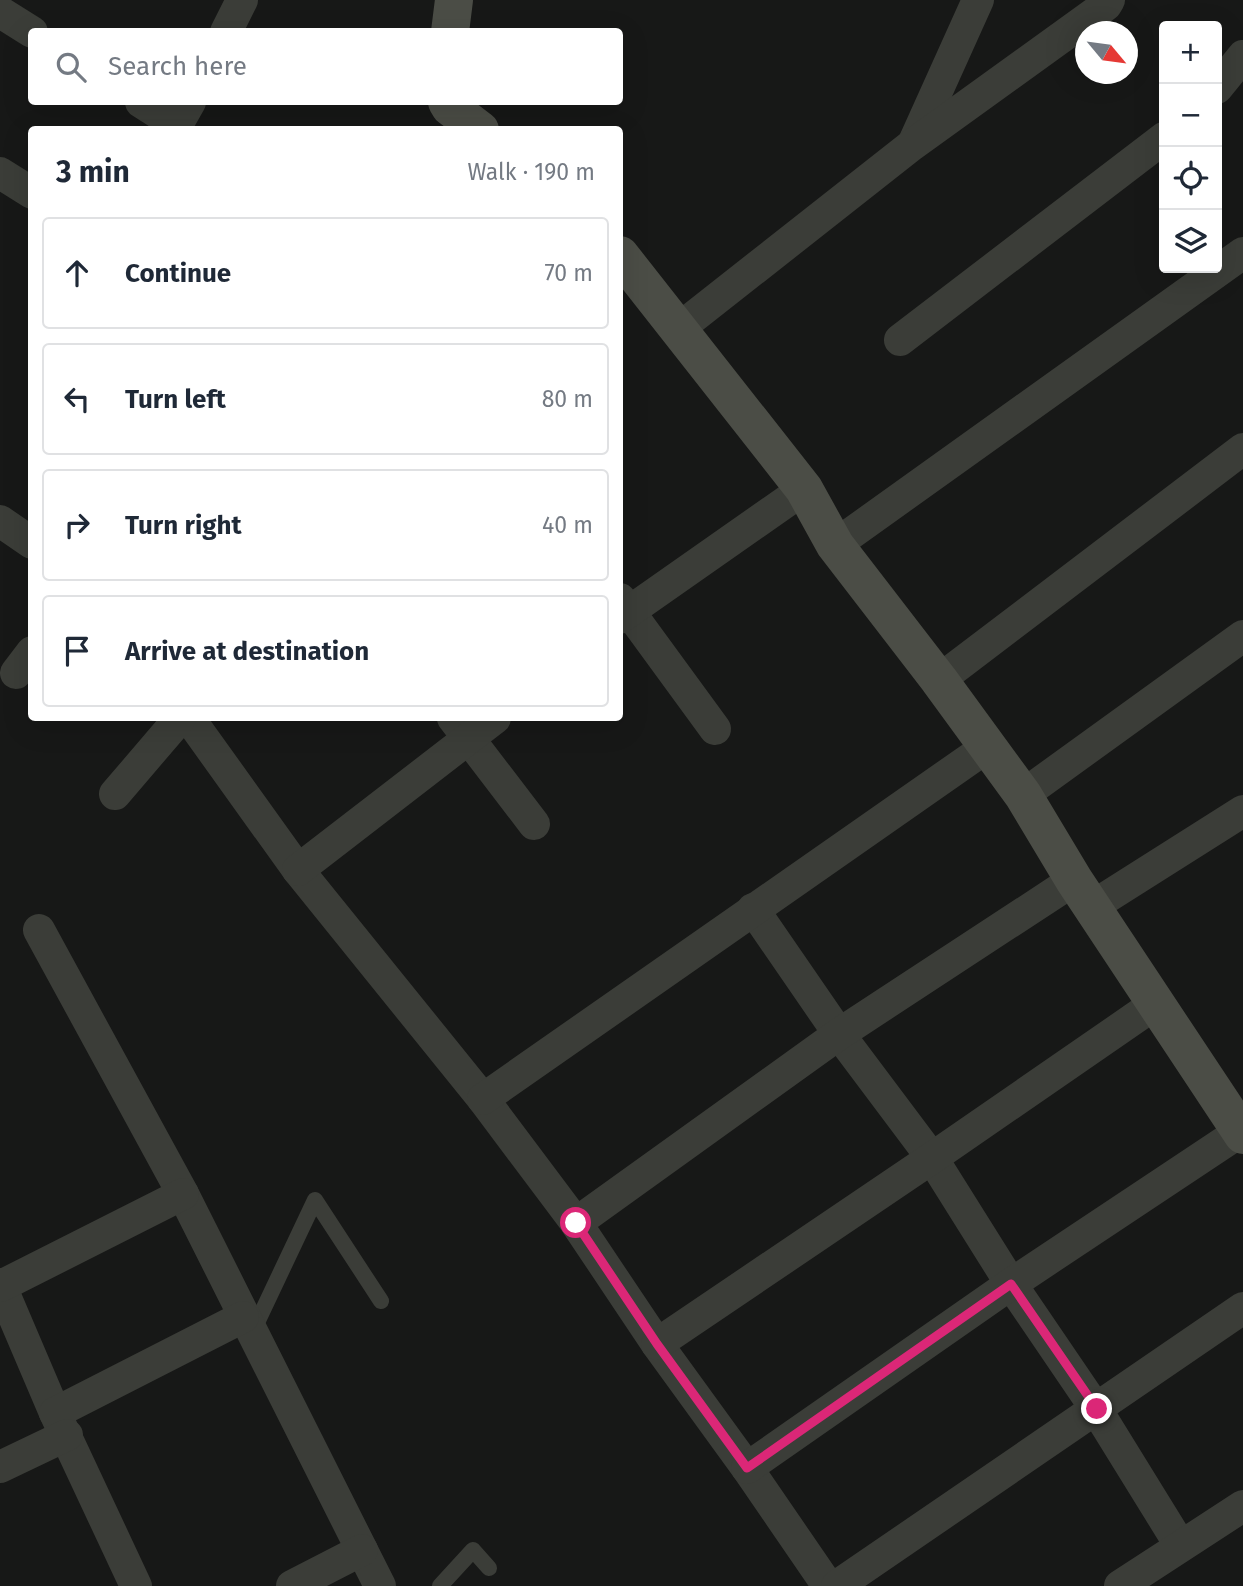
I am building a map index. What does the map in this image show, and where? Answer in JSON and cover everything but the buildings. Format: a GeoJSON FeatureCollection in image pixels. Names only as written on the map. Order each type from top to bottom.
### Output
{"type":"FeatureCollection","features":[{"type":"Feature","properties":{"kind":"street"},"geometry":{"type":"LineString","coordinates":[[228,28],[242,0]]}},
{"type":"Feature","properties":{"kind":"street"},"geometry":{"type":"LineString","coordinates":[[450,28],[454,0]]}},
{"type":"Feature","properties":{"kind":"street"},"geometry":{"type":"LineString","coordinates":[[912,145],[978,0]]}},
{"type":"Feature","properties":{"kind":"street"},"geometry":{"type":"LineString","coordinates":[[677,330],[912,145],[1106,5],[1109,0]]}},
{"type":"Feature","properties":{"kind":"street"},"geometry":{"type":"LineString","coordinates":[[0,12],[28,30]]}},
{"type":"Feature","properties":{"kind":"street"},"geometry":{"type":"LineString","coordinates":[[1220,84],[1243,56]]}},
{"type":"Feature","properties":{"kind":"street"},"geometry":{"type":"LineString","coordinates":[[148,105],[181,119]]}},
{"type":"Feature","properties":{"kind":"street"},"geometry":{"type":"LineString","coordinates":[[449,105],[475,126]]}},
{"type":"Feature","properties":{"kind":"street"},"geometry":{"type":"LineString","coordinates":[[900,340],[1159,142]]}},
{"type":"Feature","properties":{"kind":"street"},"geometry":{"type":"LineString","coordinates":[[0,173],[28,190]]}},
{"type":"Feature","properties":{"kind":"street"},"geometry":{"type":"LineString","coordinates":[[835,545],[1243,253]]}},
{"type":"Feature","properties":{"kind":"street"},"geometry":{"type":"LineString","coordinates":[[623,259],[804,489],[835,545],[1023,795],[1083,893],[1242,1133],[1011,1284],[747,1468]]}},
{"type":"Feature","properties":{"kind":"street"},"geometry":{"type":"LineString","coordinates":[[939,680],[1243,449]]}},
{"type":"Feature","properties":{"kind":"street"},"geometry":{"type":"LineString","coordinates":[[623,608],[804,489]]}},
{"type":"Feature","properties":{"kind":"street"},"geometry":{"type":"LineString","coordinates":[[0,521],[28,540]]}},
{"type":"Feature","properties":{"kind":"street"},"geometry":{"type":"LineString","coordinates":[[623,610],[715,729]]}},
{"type":"Feature","properties":{"kind":"street"},"geometry":{"type":"LineString","coordinates":[[1023,795],[1243,636]]}},
{"type":"Feature","properties":{"kind":"street"},"geometry":{"type":"LineString","coordinates":[[115,794],[177,721]]}},
{"type":"Feature","properties":{"kind":"street"},"geometry":{"type":"LineString","coordinates":[[190,721],[298,870],[483,1099],[576,1223],[657,1344],[828,1586]]}},
{"type":"Feature","properties":{"kind":"street"},"geometry":{"type":"LineString","coordinates":[[298,870],[461,728],[485,721]]}},
{"type":"Feature","properties":{"kind":"street"},"geometry":{"type":"LineString","coordinates":[[461,728],[534,824]]}},
{"type":"Feature","properties":{"kind":"street"},"geometry":{"type":"LineString","coordinates":[[483,1099],[987,747]]}},
{"type":"Feature","properties":{"kind":"street"},"geometry":{"type":"LineString","coordinates":[[576,1223],[839,1034],[1083,893],[1243,811]]}},
{"type":"Feature","properties":{"kind":"street"},"geometry":{"type":"LineString","coordinates":[[753,909],[839,1034],[932,1158],[1011,1284],[1097,1409],[1180,1545]]}},
{"type":"Feature","properties":{"kind":"street"},"geometry":{"type":"LineString","coordinates":[[39,930],[183,1194],[380,1586]]}},
{"type":"Feature","properties":{"kind":"street"},"geometry":{"type":"LineString","coordinates":[[657,1344],[1155,1004]]}},
{"type":"Feature","properties":{"kind":"street"},"geometry":{"type":"LineString","coordinates":[[136,1586],[61,1424],[1,1285],[183,1194]]}},
{"type":"Feature","properties":{"kind":"street"},"geometry":{"type":"LineString","coordinates":[[837,1586],[1243,1308]]}},
{"type":"Feature","properties":{"kind":"street"},"geometry":{"type":"LineString","coordinates":[[0,1467],[61,1424],[247,1325]]}},
{"type":"Feature","properties":{"kind":"street"},"geometry":{"type":"LineString","coordinates":[[1120,1586],[1243,1506]]}},
{"type":"Feature","properties":{"kind":"street"},"geometry":{"type":"LineString","coordinates":[[292,1586],[362,1550]]}},
{"type":"Feature","properties":{"kind":"lane"},"geometry":{"type":"LineString","coordinates":[[247,1325],[315,1200],[382,1301]]}},
{"type":"Feature","properties":{"kind":"lane"},"geometry":{"type":"LineString","coordinates":[[440,1586],[473,1549],[489,1568]]}},
{"type":"Feature","properties":{"kind":"route"},"geometry":{"type":"LineString","coordinates":[[576,1223],[657,1344],[747,1468],[1011,1284],[1097,1409]]}}]}
